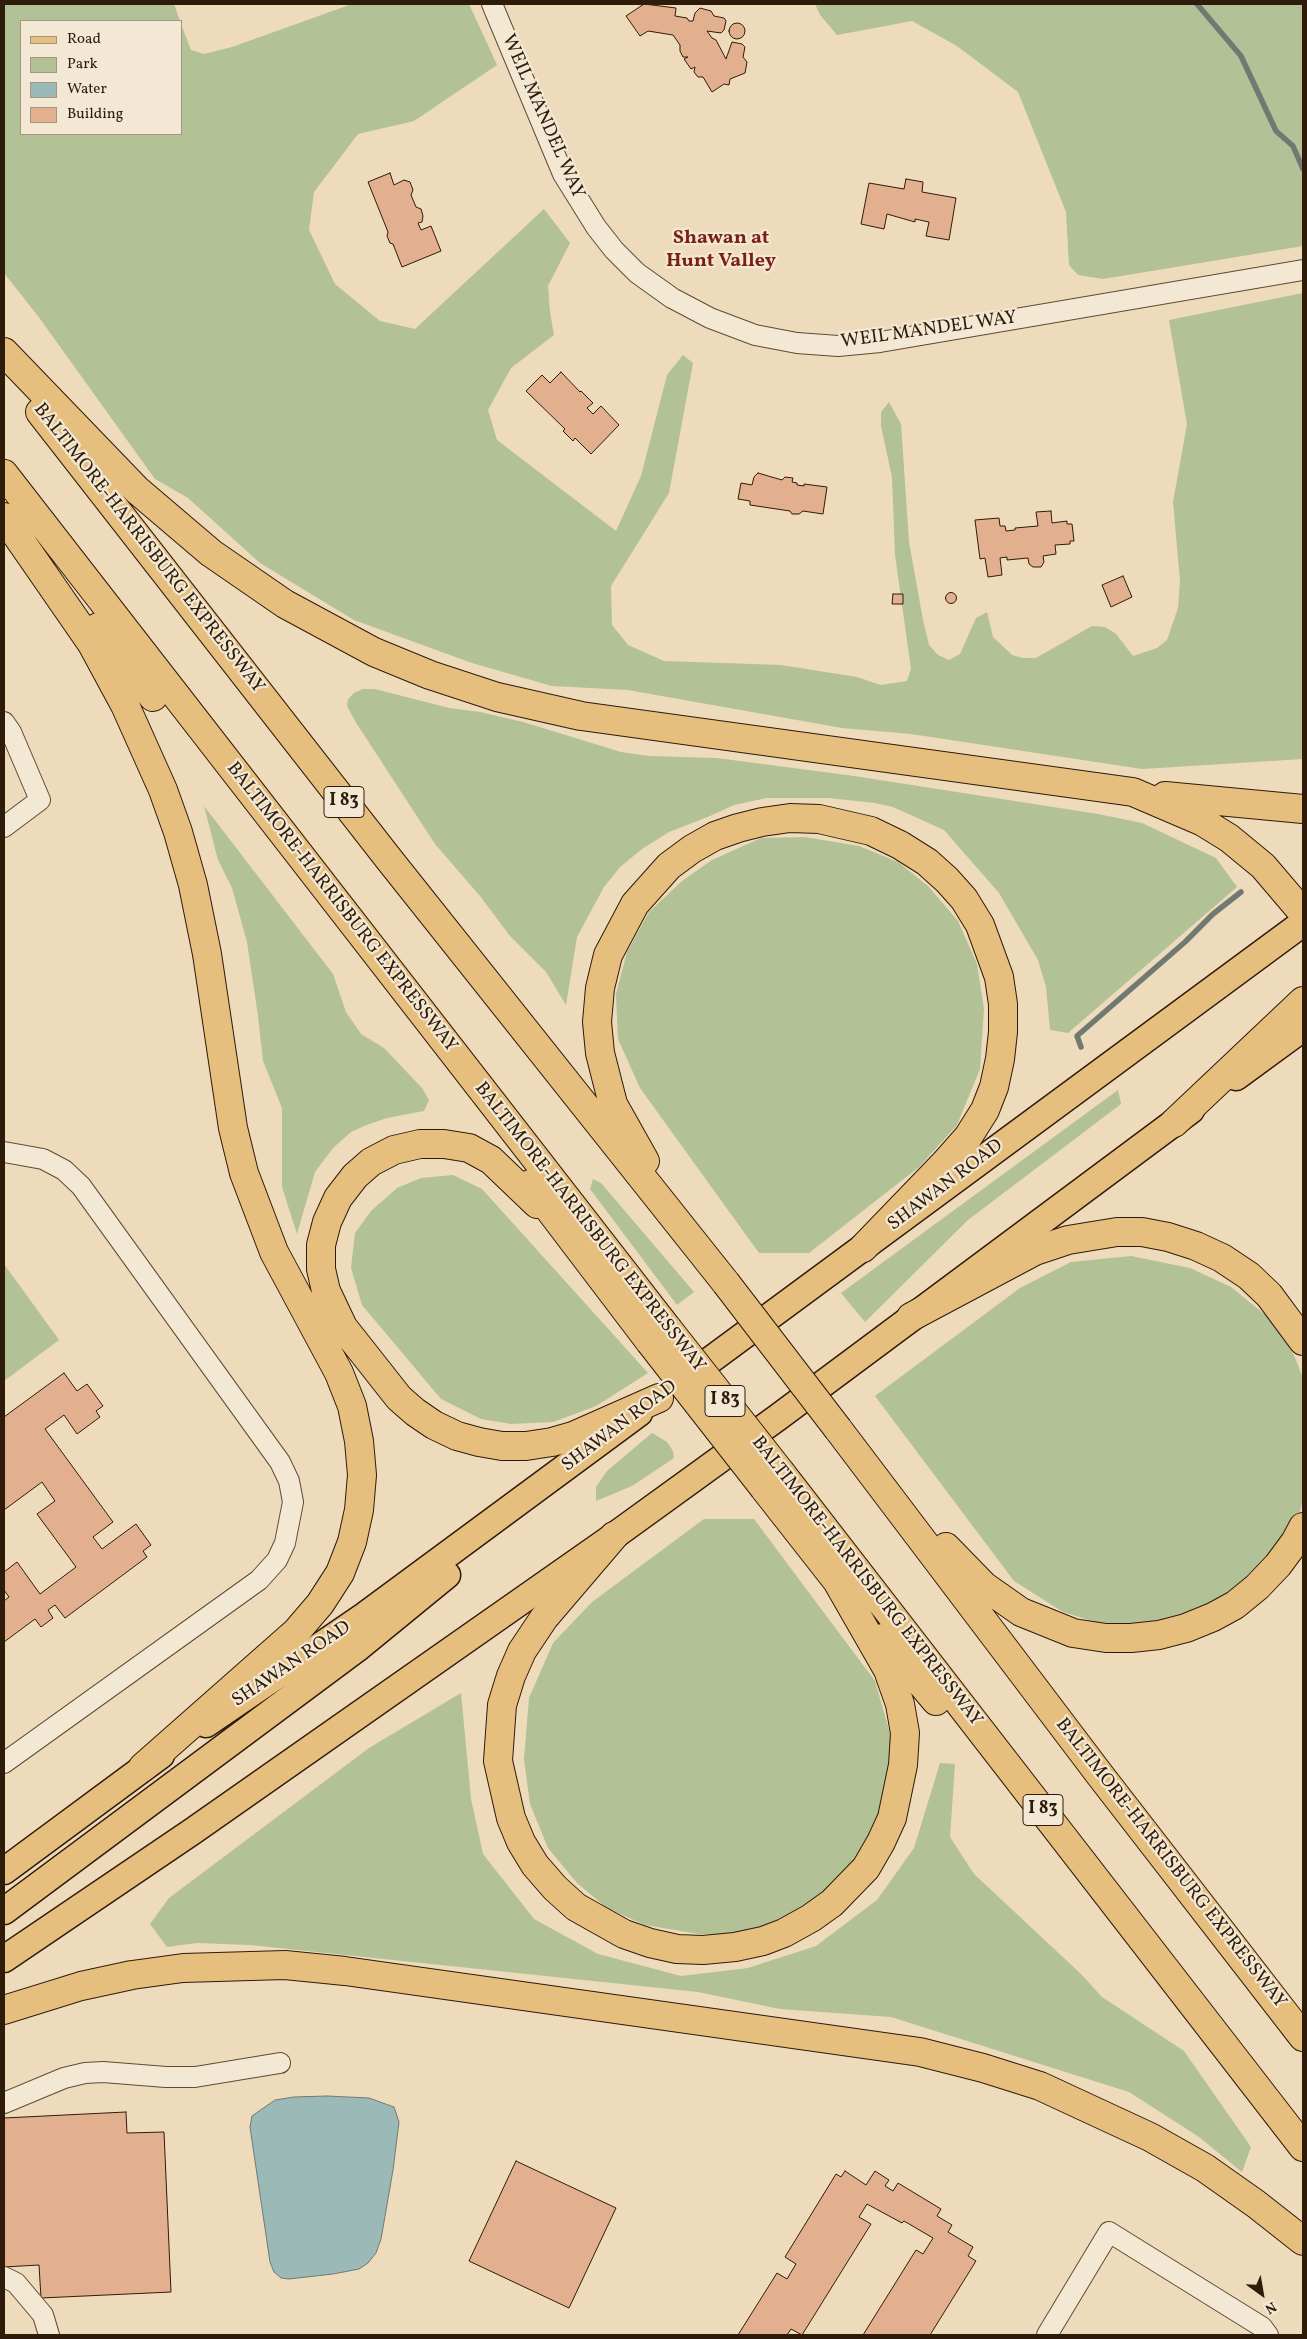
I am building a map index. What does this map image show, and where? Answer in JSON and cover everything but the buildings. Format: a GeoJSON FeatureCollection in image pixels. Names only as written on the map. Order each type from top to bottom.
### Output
{"type":"FeatureCollection","features":[{"type":"Feature","properties":{"kind":"highway"},"geometry":{"type":"LineString","coordinates":[[4,352],[137,490],[211,553],[285,604],[326,627],[374,652],[430,675],[497,697],[581,716],[1133,792],[1224,803],[1303,809]]}},
{"type":"Feature","properties":{"kind":"highway","name":"BALTIMORE-HARRISBURG EXPRESSWAY"},"geometry":{"type":"LineString","coordinates":[[4,365],[382,850],[726,1283],[862,1459],[1100,1775],[1303,2036]]}},
{"type":"Feature","properties":{"kind":"highway","name":"BALTIMORE-HARRISBURG EXPRESSWAY"},"geometry":{"type":"LineString","coordinates":[[4,474],[659,1336],[773,1481],[1144,1939],[1303,2147]]}},
{"type":"Feature","properties":{"kind":"highway"},"geometry":{"type":"LineString","coordinates":[[4,511],[117,651],[580,1249]]}},
{"type":"Feature","properties":{"kind":"highway"},"geometry":{"type":"LineString","coordinates":[[4,517],[92,644],[125,705],[162,790],[178,832],[193,885],[207,954],[234,1128],[244,1173],[274,1252],[338,1373],[352,1406],[360,1441],[361,1484],[359,1510],[352,1542],[340,1573],[320,1604],[296,1632],[143,1767]]}},
{"type":"Feature","properties":{"kind":"highway"},"geometry":{"type":"LineString","coordinates":[[1133,792],[1204,822],[1229,838],[1263,866],[1303,913]]}},
{"type":"Feature","properties":{"kind":"highway"},"geometry":{"type":"LineString","coordinates":[[688,1236],[614,1104],[606,1079],[600,1053],[597,1022],[600,988],[608,955],[635,904],[669,866],[692,849],[715,836],[762,822],[790,818],[819,819],[871,831],[900,844],[927,862],[947,880],[964,899],[980,925],[999,977],[1003,1004],[1000,1059],[994,1087],[985,1110],[968,1137],[863,1248]]}},
{"type":"Feature","properties":{"kind":"highway"},"geometry":{"type":"LineString","coordinates":[[1174,1123],[1303,1001]]}},
{"type":"Feature","properties":{"kind":"highway"},"geometry":{"type":"LineString","coordinates":[[659,1336],[580,1249],[491,1160],[469,1148],[444,1144],[420,1144],[394,1150],[371,1162],[355,1176],[338,1198],[327,1222],[321,1245],[321,1269],[330,1300],[343,1327],[399,1398],[434,1425],[457,1436],[502,1446],[526,1446],[573,1436],[659,1398]]}},
{"type":"Feature","properties":{"kind":"highway"},"geometry":{"type":"LineString","coordinates":[[911,1317],[1035,1251],[1068,1240],[1117,1232],[1142,1232],[1178,1240],[1222,1258],[1249,1276],[1269,1295],[1303,1341]]}},
{"type":"Feature","properties":{"kind":"highway"},"geometry":{"type":"LineString","coordinates":[[862,1459],[984,1586],[1000,1599],[1021,1612],[1042,1621],[1073,1632],[1098,1636],[1131,1638],[1159,1635],[1186,1628],[1213,1617],[1235,1604],[1257,1587],[1278,1565],[1295,1542],[1303,1527]]}},
{"type":"Feature","properties":{"kind":"highway"},"geometry":{"type":"LineString","coordinates":[[614,1536],[544,1618],[522,1651],[511,1676],[502,1705],[498,1761],[511,1818],[521,1842],[535,1865],[555,1888],[576,1907],[624,1934],[650,1943],[677,1949],[703,1950],[754,1943],[784,1933],[832,1904],[866,1868],[892,1818],[903,1765],[905,1733],[900,1704],[888,1670],[837,1581],[773,1481]]}},
{"type":"Feature","properties":{"kind":"highway"},"geometry":{"type":"LineString","coordinates":[[837,1581],[989,1766],[1144,1939]]}},
{"type":"Feature","properties":{"kind":"highway"},"geometry":{"type":"LineString","coordinates":[[4,2010],[80,1986],[132,1974],[183,1968],[285,1965],[365,1974],[920,2052],[983,2068],[1040,2086],[1142,2133],[1205,2168],[1256,2204],[1303,2241]]}},
{"type":"Feature","properties":{"kind":"main road","name":"SHAWAN ROAD"},"geometry":{"type":"LineString","coordinates":[[5,1866],[143,1767],[364,1616],[1303,923]]}},
{"type":"Feature","properties":{"kind":"main road"},"geometry":{"type":"LineString","coordinates":[[4,1959],[192,1831],[614,1536],[777,1418],[1303,1028]]}},
{"type":"Feature","properties":{"kind":"main road"},"geometry":{"type":"LineString","coordinates":[[4,1911],[359,1647],[426,1593],[564,1469]]}},
{"type":"Feature","properties":{"kind":"street","name":"WEIL MANDEL WAY"},"geometry":{"type":"LineString","coordinates":[[492,4],[563,174],[591,220],[614,250],[637,273],[672,298],[710,318],[755,335],[797,343],[838,346],[880,342],[1303,270]]}},
{"type":"Feature","properties":{"kind":"street"},"geometry":{"type":"LineString","coordinates":[[4,722],[11,732],[40,800],[4,827]]}},
{"type":"Feature","properties":{"kind":"street"},"geometry":{"type":"LineString","coordinates":[[4,1152],[43,1159],[64,1170],[81,1186],[280,1462],[289,1481],[293,1502],[285,1543],[277,1560],[259,1580],[4,1763]]}},
{"type":"Feature","properties":{"kind":"street"},"geometry":{"type":"LineString","coordinates":[[4,2104],[64,2078],[85,2073],[103,2072],[166,2077],[195,2077],[280,2064]]}},
{"type":"Feature","properties":{"kind":"street"},"geometry":{"type":"LineString","coordinates":[[1047,2335],[1109,2232],[1262,2327],[1268,2335]]}},
{"type":"Feature","properties":{"kind":"street"},"geometry":{"type":"LineString","coordinates":[[4,2277],[16,2283],[37,2307],[43,2315],[49,2335]]}},
{"type":"Feature","properties":{"kind":"green space"},"geometry":{"type":"Polygon","coordinates":[[[4,4],[174,4],[180,20],[20,20],[20,135],[182,135],[182,27],[191,50],[204,54],[232,47],[352,4],[469,4],[497,65],[414,121],[358,134],[314,192],[309,230],[335,284],[380,321],[415,329],[544,209],[570,243],[548,286],[554,335],[511,368],[488,410],[497,440],[616,531],[641,476],[667,375],[683,355],[693,363],[669,493],[611,586],[612,625],[628,645],[664,661],[781,665],[857,677],[881,685],[907,681],[911,669],[895,555],[892,477],[881,426],[881,412],[889,402],[901,424],[909,542],[923,620],[929,645],[938,655],[949,660],[960,654],[976,618],[987,612],[993,637],[1012,655],[1023,658],[1036,658],[1092,626],[1105,627],[1116,634],[1133,656],[1157,648],[1167,640],[1178,608],[1180,581],[1173,502],[1187,424],[1169,320],[1303,293],[1303,759],[1142,769],[911,734],[842,728],[628,690],[552,686],[472,663],[354,620],[260,563],[188,498],[155,479],[38,316],[4,273],[4,4]]]}},
{"type":"Feature","properties":{"kind":"green space"},"geometry":{"type":"Polygon","coordinates":[[[815,4],[1303,4],[1303,246],[1103,279],[1078,275],[1069,265],[1066,212],[1018,92],[957,46],[912,21],[837,35],[820,15],[815,4]]]}},
{"type":"Feature","properties":{"kind":"green space"},"geometry":{"type":"Polygon","coordinates":[[[363,689],[375,689],[449,708],[480,712],[523,722],[621,752],[649,756],[717,758],[854,776],[1098,814],[1142,823],[1216,858],[1237,887],[1068,1033],[1050,1030],[1046,987],[1038,960],[999,893],[944,830],[893,807],[875,803],[829,798],[767,798],[734,805],[669,832],[642,849],[620,867],[604,887],[577,937],[566,1005],[546,972],[510,936],[480,896],[435,844],[355,721],[347,706],[348,699],[354,693],[363,689]]]}},
{"type":"Feature","properties":{"kind":"green space"},"geometry":{"type":"Polygon","coordinates":[[[204,806],[333,974],[346,1012],[361,1034],[384,1048],[422,1088],[429,1100],[424,1111],[387,1118],[364,1126],[351,1132],[333,1148],[315,1172],[297,1234],[282,1187],[282,1108],[263,1061],[247,942],[232,888],[218,860],[204,806]]]}},
{"type":"Feature","properties":{"kind":"green space"},"geometry":{"type":"Polygon","coordinates":[[[805,837],[859,846],[898,862],[928,886],[958,921],[977,964],[984,1009],[980,1069],[957,1125],[919,1167],[809,1253],[759,1253],[640,1088],[618,1039],[616,994],[627,952],[649,912],[682,881],[712,860],[761,838],[805,837]]]}},
{"type":"Feature","properties":{"kind":"green space"},"geometry":{"type":"Polygon","coordinates":[[[1118,1090],[1121,1104],[968,1220],[865,1322],[841,1293],[1118,1090]]]}},
{"type":"Feature","properties":{"kind":"green space"},"geometry":{"type":"Polygon","coordinates":[[[453,1175],[482,1189],[648,1373],[596,1406],[553,1422],[511,1424],[481,1419],[441,1399],[362,1305],[351,1268],[355,1233],[371,1211],[397,1188],[421,1178],[453,1175]]]}},
{"type":"Feature","properties":{"kind":"green space"},"geometry":{"type":"Polygon","coordinates":[[[593,1179],[601,1183],[694,1292],[677,1305],[590,1189],[593,1179]]]}},
{"type":"Feature","properties":{"kind":"green space"},"geometry":{"type":"Polygon","coordinates":[[[1131,1256],[1190,1268],[1231,1287],[1268,1317],[1294,1355],[1303,1378],[1303,1500],[1295,1529],[1232,1593],[1193,1616],[1149,1627],[1105,1625],[1063,1612],[1014,1581],[875,1396],[1020,1288],[1071,1262],[1131,1256]]]}},
{"type":"Feature","properties":{"kind":"green space"},"geometry":{"type":"Polygon","coordinates":[[[4,1264],[59,1340],[4,1381],[4,1264]]]}},
{"type":"Feature","properties":{"kind":"green space"},"geometry":{"type":"Polygon","coordinates":[[[652,1433],[667,1442],[673,1451],[674,1458],[632,1486],[596,1501],[596,1487],[607,1471],[652,1433]]]}},
{"type":"Feature","properties":{"kind":"green space"},"geometry":{"type":"Polygon","coordinates":[[[704,1519],[754,1519],[875,1681],[891,1737],[891,1781],[879,1823],[856,1863],[823,1893],[793,1913],[743,1935],[699,1934],[645,1925],[607,1908],[577,1883],[548,1848],[530,1804],[524,1759],[529,1698],[553,1643],[592,1602],[704,1519]]]}},
{"type":"Feature","properties":{"kind":"green space"},"geometry":{"type":"Polygon","coordinates":[[[461,1693],[471,1799],[483,1854],[534,1919],[598,1954],[681,1976],[748,1968],[816,1946],[877,1900],[914,1848],[940,1763],[955,1764],[950,1837],[974,1874],[1081,1974],[1102,1997],[1184,2051],[1251,2147],[1242,2172],[1199,2137],[1129,2092],[891,2017],[780,2009],[698,1992],[250,1945],[197,1943],[167,1947],[150,1924],[169,1898],[369,1748],[461,1693]]]}},
{"type":"Feature","properties":{"kind":"water"},"geometry":{"type":"Polygon","coordinates":[[[294,2097],[369,2098],[394,2107],[399,2122],[381,2239],[376,2253],[368,2263],[359,2269],[333,2274],[289,2279],[281,2278],[274,2272],[270,2262],[250,2127],[252,2116],[275,2100],[294,2097]]]}},
{"type":"Feature","properties":{"kind":"waterway"},"geometry":{"type":"LineString","coordinates":[[1197,4],[1241,56],[1276,131],[1293,146],[1303,169]]}},
{"type":"Feature","properties":{"kind":"waterway"},"geometry":{"type":"LineString","coordinates":[[1081,1047],[1077,1036],[1185,942],[1213,914],[1241,892]]}},
{"type":"Feature","properties":{"kind":"district","name":"Shawan at Hunt Valley"},"geometry":{"type":"Point","coordinates":[721,250]}}]}
